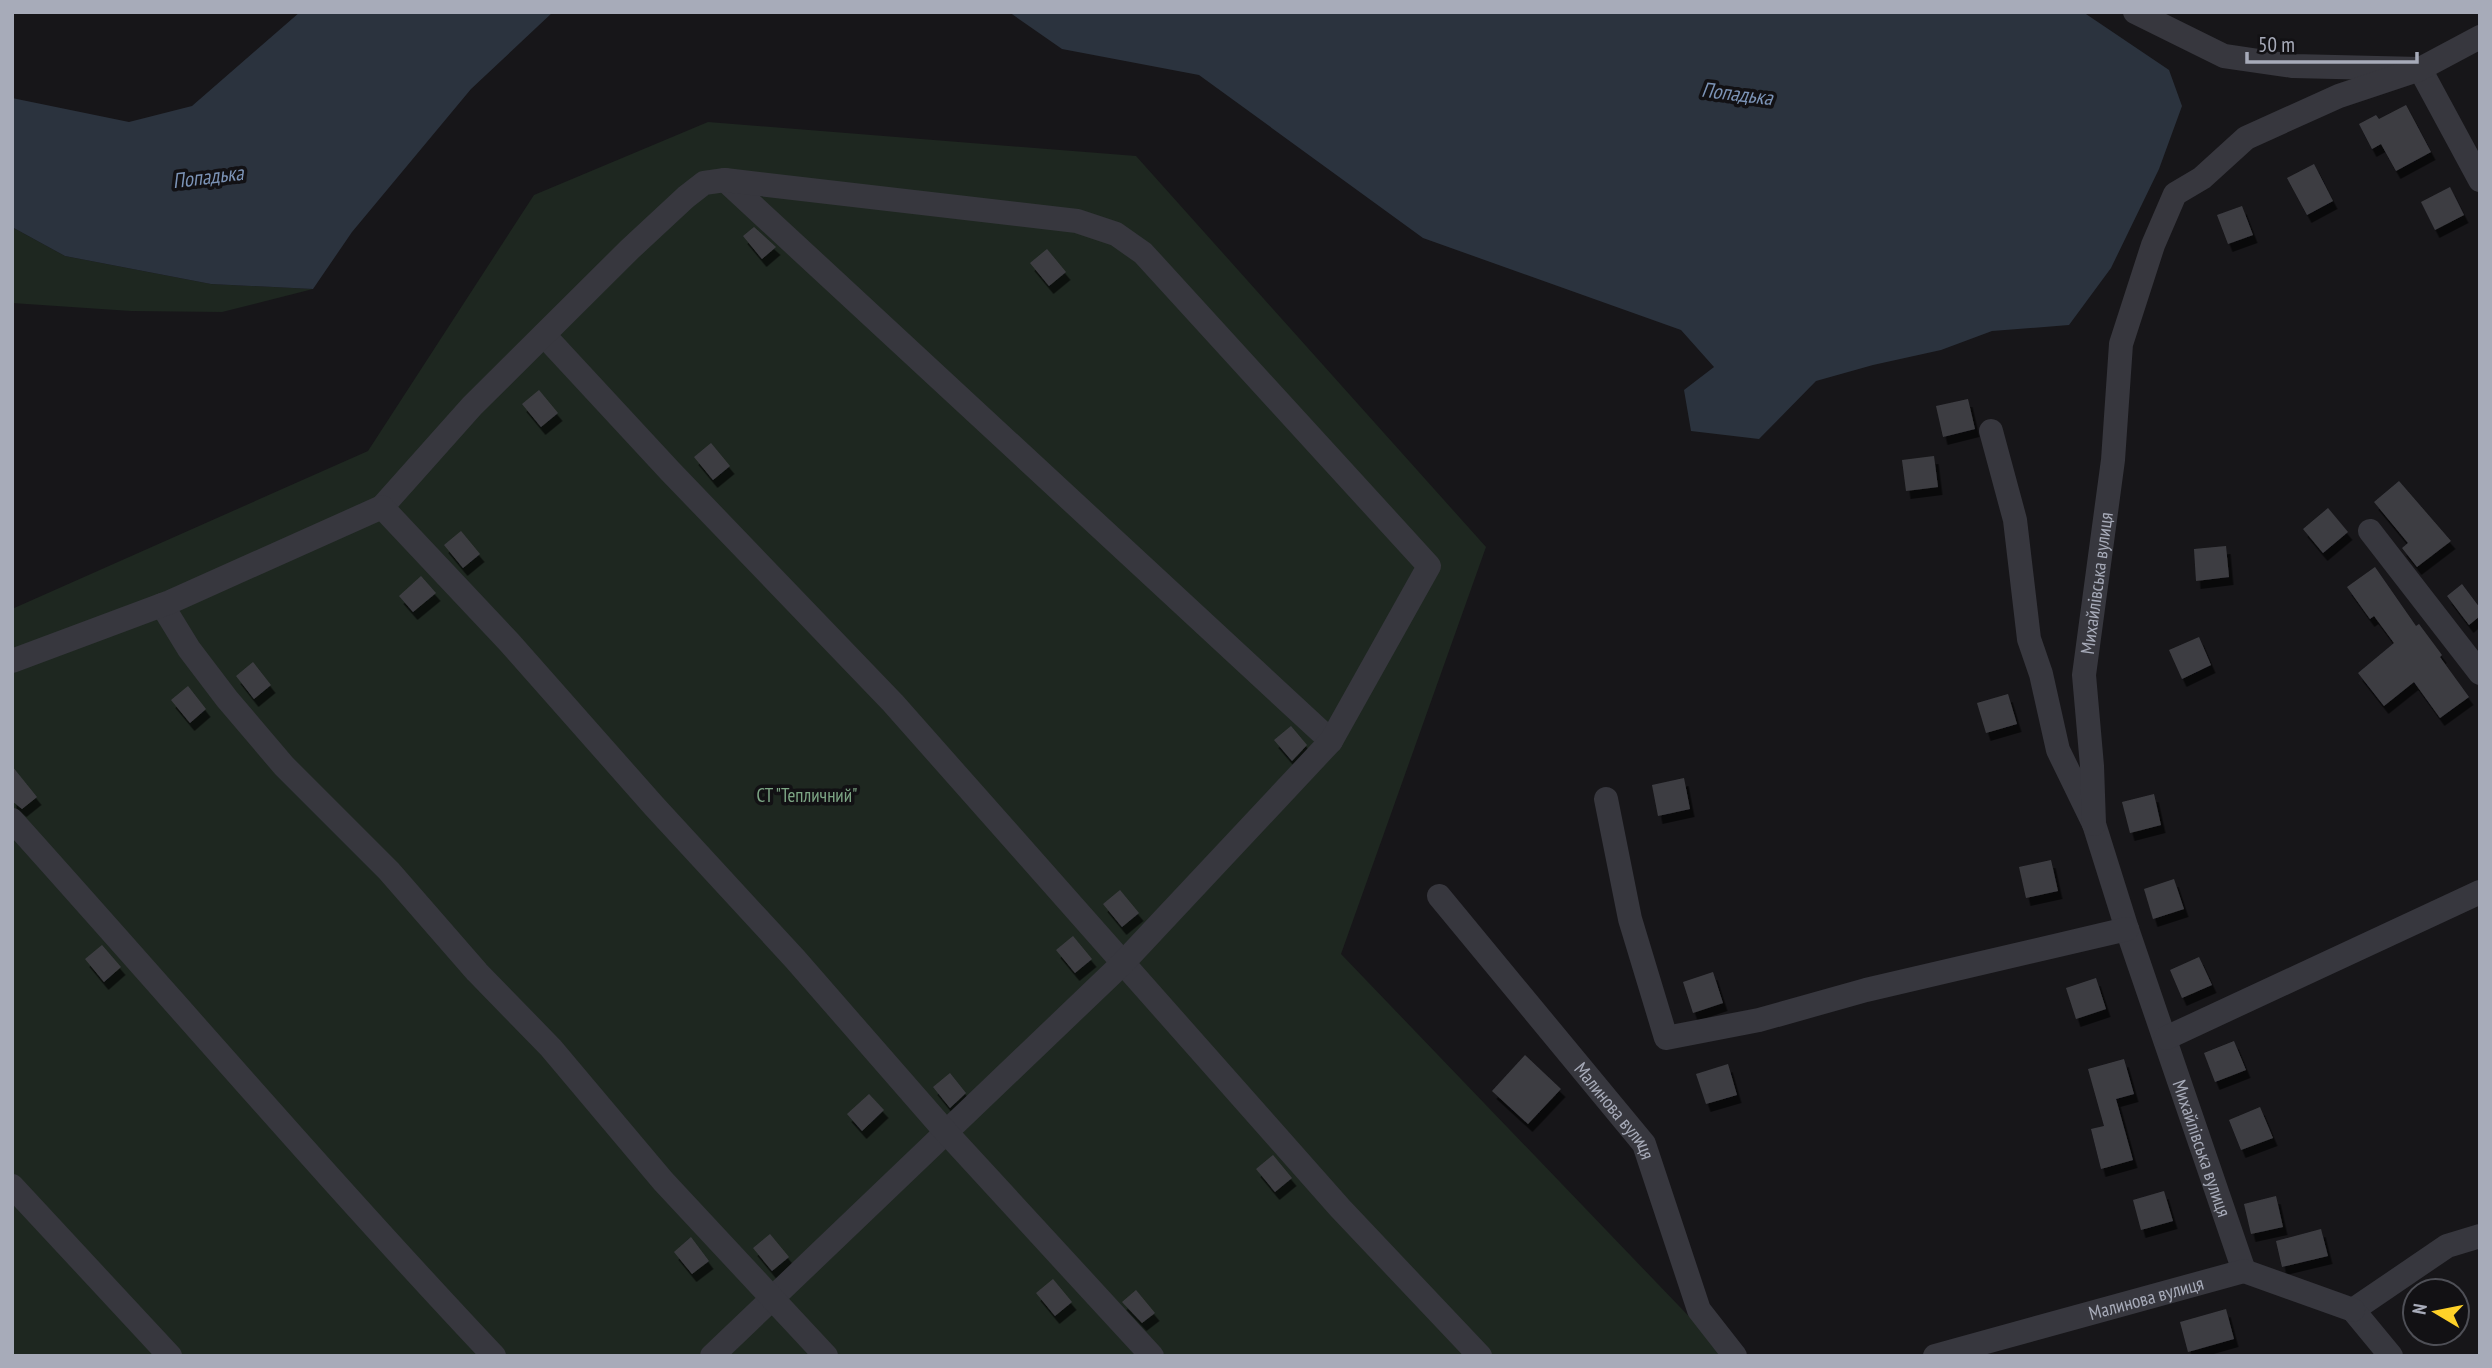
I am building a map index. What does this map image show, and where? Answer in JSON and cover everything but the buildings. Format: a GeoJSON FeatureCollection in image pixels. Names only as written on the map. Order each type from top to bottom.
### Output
{"type":"FeatureCollection","features":[{"type":"Feature","properties":{"kind":"street"},"geometry":{"type":"LineString","coordinates":[[2135,12],[2224,56],[2293,66],[2420,69],[2480,180]]}},
{"type":"Feature","properties":{"kind":"street","name":"Михайлівська вулиця"},"geometry":{"type":"LineString","coordinates":[[2094,824],[2084,675],[2113,460],[2121,345],[2153,245],[2175,194],[2202,178],[2246,138],[2339,96],[2420,69],[2480,37]]}},
{"type":"Feature","properties":{"kind":"street"},"geometry":{"type":"LineString","coordinates":[[725,180],[1331,741]]}},
{"type":"Feature","properties":{"kind":"street"},"geometry":{"type":"LineString","coordinates":[[12,661],[162,605],[382,507],[472,406],[686,197],[704,183],[725,180],[1077,221],[1116,234],[1143,253],[1429,566],[1331,741],[1122,964],[712,1356]]}},
{"type":"Feature","properties":{"kind":"street"},"geometry":{"type":"LineString","coordinates":[[544,335],[892,703],[1340,1208],[1480,1356]]}},
{"type":"Feature","properties":{"kind":"street","name":"Михайлівська вулиця"},"geometry":{"type":"LineString","coordinates":[[1991,431],[2015,520],[2029,639],[2041,674],[2058,750],[2094,824],[2127,929],[2244,1271]]}},
{"type":"Feature","properties":{"kind":"street"},"geometry":{"type":"LineString","coordinates":[[382,507],[509,642],[654,806],[796,959],[946,1132],[1153,1356]]}},
{"type":"Feature","properties":{"kind":"street"},"geometry":{"type":"LineString","coordinates":[[2370,531],[2480,673]]}},
{"type":"Feature","properties":{"kind":"street"},"geometry":{"type":"LineString","coordinates":[[162,605],[204,669],[284,766],[389,871],[477,972],[551,1048],[663,1181],[826,1356]]}},
{"type":"Feature","properties":{"kind":"street"},"geometry":{"type":"LineString","coordinates":[[1606,799],[1630,919],[1666,1038],[1759,1020],[1866,990],[2127,929]]}},
{"type":"Feature","properties":{"kind":"street"},"geometry":{"type":"LineString","coordinates":[[12,820],[218,1054],[494,1356]]}},
{"type":"Feature","properties":{"kind":"street"},"geometry":{"type":"LineString","coordinates":[[2166,1038],[2480,892]]}},
{"type":"Feature","properties":{"kind":"street","name":"Малинова вулиця"},"geometry":{"type":"LineString","coordinates":[[1439,896],[1644,1144],[1699,1310],[1735,1356]]}},
{"type":"Feature","properties":{"kind":"street"},"geometry":{"type":"LineString","coordinates":[[12,1186],[170,1356]]}},
{"type":"Feature","properties":{"kind":"street"},"geometry":{"type":"LineString","coordinates":[[2353,1310],[2447,1246],[2480,1236]]}},
{"type":"Feature","properties":{"kind":"street"},"geometry":{"type":"LineString","coordinates":[[2244,1271],[2353,1310],[2391,1356]]}},
{"type":"Feature","properties":{"kind":"street","name":"Малинова вулиця"},"geometry":{"type":"LineString","coordinates":[[1935,1356],[2244,1271]]}},
{"type":"Feature","properties":{"kind":"green space","name":"СТ \"Тепличний\""},"geometry":{"type":"Polygon","coordinates":[[[708,122],[1136,156],[1486,547],[1341,954],[1727,1356],[12,1356],[12,609],[368,451],[534,195],[708,122]]]}},
{"type":"Feature","properties":{"kind":"green space"},"geometry":{"type":"Polygon","coordinates":[[[12,227],[65,256],[211,284],[313,289],[222,312],[131,311],[12,303],[12,227]]]}},
{"type":"Feature","properties":{"kind":"water","name":"Попадька"},"geometry":{"type":"Polygon","coordinates":[[[300,12],[553,12],[471,89],[352,232],[313,289],[211,284],[65,256],[12,227],[12,98],[129,122],[192,106],[300,12]]]}},
{"type":"Feature","properties":{"kind":"water","name":"Попадька"},"geometry":{"type":"Polygon","coordinates":[[[1009,12],[2083,12],[2169,70],[2182,106],[2159,169],[2111,268],[2069,325],[1992,331],[1941,350],[1816,381],[1759,439],[1691,431],[1684,390],[1714,367],[1681,330],[1423,238],[1199,75],[1062,49],[1009,12]]]}}]}
